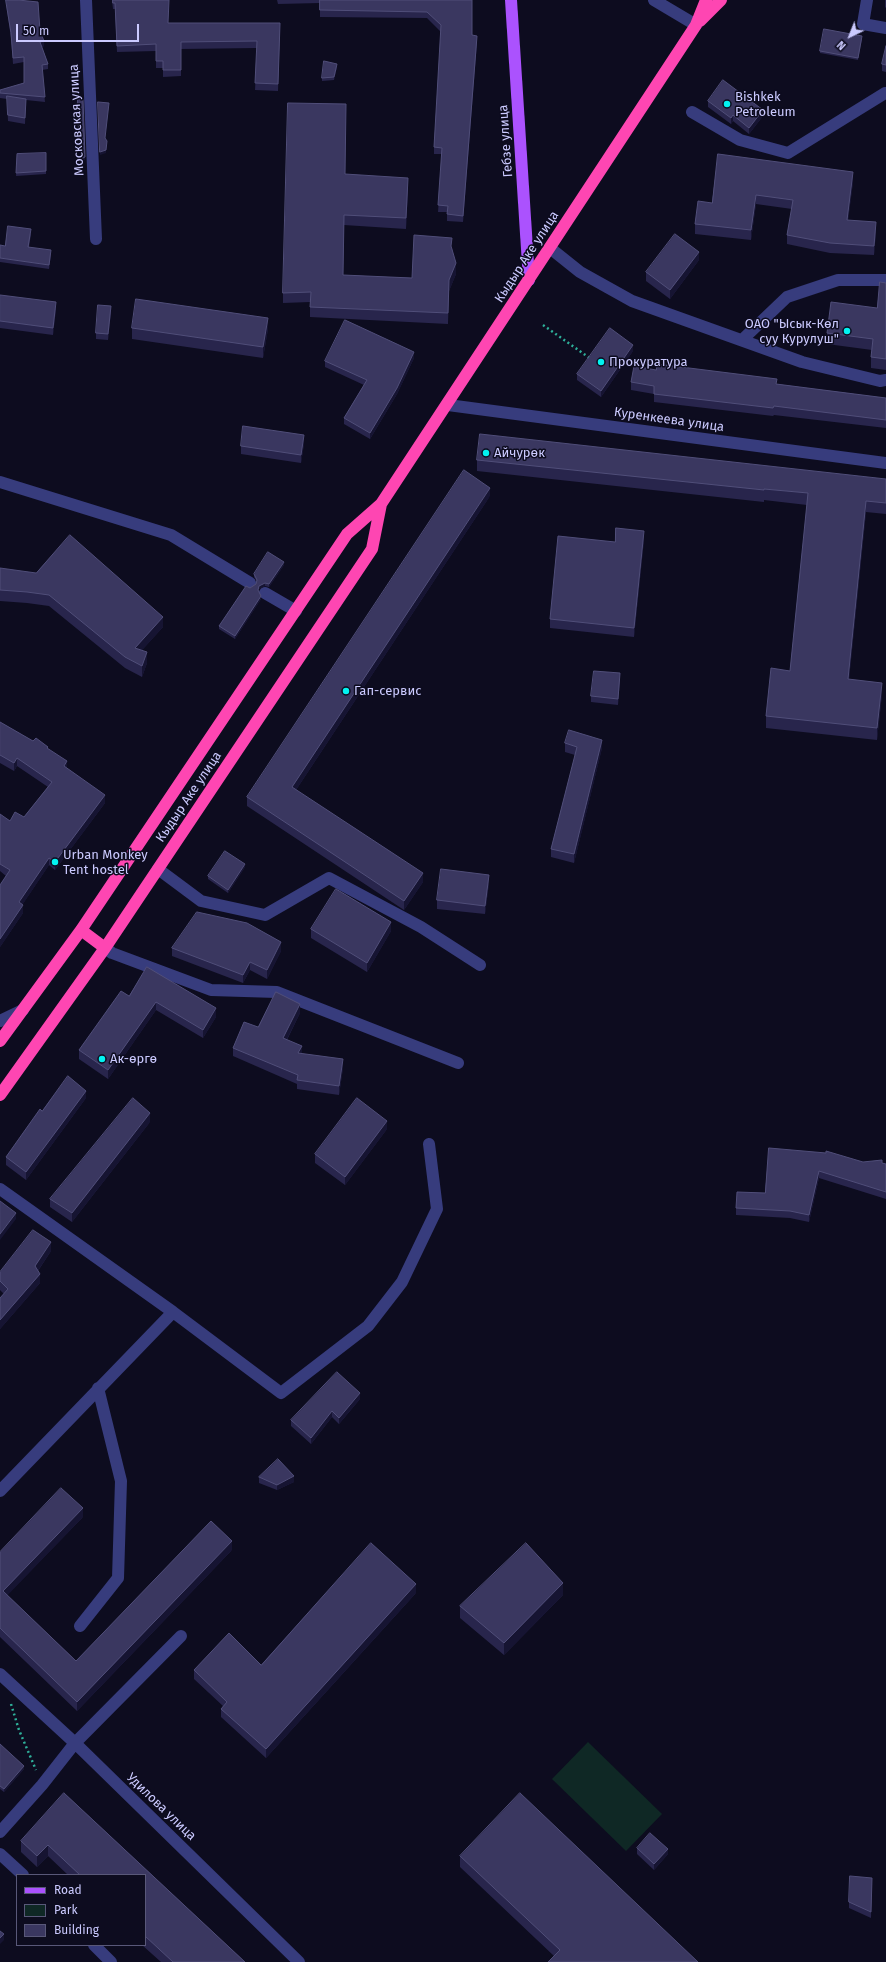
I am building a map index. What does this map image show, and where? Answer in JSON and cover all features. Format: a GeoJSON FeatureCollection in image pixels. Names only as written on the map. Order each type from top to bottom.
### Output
{"type":"FeatureCollection","features":[{"type":"Feature","properties":{"kind":"highway","name":"Кыдыр Аке улица"},"geometry":{"type":"LineString","coordinates":[[0,1041],[81,930],[347,534],[381,504],[448,405],[696,24],[706,0]]}},
{"type":"Feature","properties":{"kind":"highway","name":"Кыдыр Аке улица"},"geometry":{"type":"LineString","coordinates":[[696,24],[721,0]]}},
{"type":"Feature","properties":{"kind":"highway","name":"Кыдыр Аке улица"},"geometry":{"type":"LineString","coordinates":[[0,1095],[105,948],[372,549],[381,504]]}},
{"type":"Feature","properties":{"kind":"highway"},"geometry":{"type":"LineString","coordinates":[[81,930],[105,948]]}},
{"type":"Feature","properties":{"kind":"main road","name":"Гебзе улица"},"geometry":{"type":"LineString","coordinates":[[511,0],[529,280]]}},
{"type":"Feature","properties":{"kind":"street","name":"Московская улица"},"geometry":{"type":"LineString","coordinates":[[86,0],[96,239]]}},
{"type":"Feature","properties":{"kind":"street"},"geometry":{"type":"LineString","coordinates":[[654,0],[696,24]]}},
{"type":"Feature","properties":{"kind":"street"},"geometry":{"type":"LineString","coordinates":[[867,0],[863,24],[886,28]]}},
{"type":"Feature","properties":{"kind":"street"},"geometry":{"type":"LineString","coordinates":[[692,112],[740,140],[788,153],[885,93]]}},
{"type":"Feature","properties":{"kind":"street"},"geometry":{"type":"LineString","coordinates":[[550,248],[580,272],[632,301],[802,362],[880,381],[886,380]]}},
{"type":"Feature","properties":{"kind":"street"},"geometry":{"type":"LineString","coordinates":[[742,340],[787,297],[838,280],[886,280]]}},
{"type":"Feature","properties":{"kind":"street","name":"Куренкеева улица"},"geometry":{"type":"LineString","coordinates":[[448,405],[886,463]]}},
{"type":"Feature","properties":{"kind":"street"},"geometry":{"type":"LineString","coordinates":[[0,482],[171,535],[250,583]]}},
{"type":"Feature","properties":{"kind":"street"},"geometry":{"type":"LineString","coordinates":[[266,593],[296,611]]}},
{"type":"Feature","properties":{"kind":"street"},"geometry":{"type":"LineString","coordinates":[[158,869],[201,901],[265,915],[329,878],[421,927],[480,965]]}},
{"type":"Feature","properties":{"kind":"street"},"geometry":{"type":"LineString","coordinates":[[105,948],[112,953],[211,990],[277,992],[458,1063]]}},
{"type":"Feature","properties":{"kind":"street"},"geometry":{"type":"LineString","coordinates":[[0,1022],[23,1010]]}},
{"type":"Feature","properties":{"kind":"street"},"geometry":{"type":"LineString","coordinates":[[0,1189],[173,1312],[281,1393],[368,1326],[402,1282],[437,1210],[428,1144]]}},
{"type":"Feature","properties":{"kind":"street"},"geometry":{"type":"LineString","coordinates":[[0,1490],[173,1312]]}},
{"type":"Feature","properties":{"kind":"street"},"geometry":{"type":"LineString","coordinates":[[80,1626],[118,1578],[121,1481],[98,1388]]}},
{"type":"Feature","properties":{"kind":"street"},"geometry":{"type":"LineString","coordinates":[[0,1832],[42,1785],[75,1743],[181,1636]]}},
{"type":"Feature","properties":{"kind":"street","name":"Удилова улица"},"geometry":{"type":"LineString","coordinates":[[1,1675],[75,1743],[299,1962]]}},
{"type":"Feature","properties":{"kind":"street"},"geometry":{"type":"LineString","coordinates":[[0,1854],[22,1874]]}},
{"type":"Feature","properties":{"kind":"street"},"geometry":{"type":"LineString","coordinates":[[95,1946],[111,1962]]}},
{"type":"Feature","properties":{"kind":"path"},"geometry":{"type":"LineString","coordinates":[[543,325],[592,360]]}},
{"type":"Feature","properties":{"kind":"path"},"geometry":{"type":"LineString","coordinates":[[1,1675],[19,1730],[42,1785]]}},
{"type":"Feature","properties":{"kind":"green space"},"geometry":{"type":"Polygon","coordinates":[[[588,1742],[662,1814],[626,1851],[552,1779],[588,1742]]]}},
{"type":"Feature","properties":{"kind":"building"},"geometry":{"type":"Polygon","coordinates":[[[6,0],[38,2],[40,31],[44,41],[40,42],[48,64],[42,65],[45,97],[0,93],[0,90],[24,83],[24,57],[13,58],[6,0]]]}},
{"type":"Feature","properties":{"kind":"building"},"geometry":{"type":"Polygon","coordinates":[[[113,0],[169,0],[168,23],[280,23],[278,84],[255,83],[257,41],[181,42],[181,70],[163,70],[163,61],[156,61],[156,44],[117,46],[115,3],[113,3],[113,0]]]}},
{"type":"Feature","properties":{"kind":"building"},"geometry":{"type":"Polygon","coordinates":[[[320,0],[472,0],[472,35],[477,36],[463,216],[447,214],[448,206],[438,205],[442,148],[434,147],[441,25],[427,12],[320,10],[320,0]]]}},
{"type":"Feature","properties":{"kind":"building"},"geometry":{"type":"Polygon","coordinates":[[[824,29],[862,36],[858,58],[820,51],[824,29]]]}},
{"type":"Feature","properties":{"kind":"building"},"geometry":{"type":"Polygon","coordinates":[[[886,46],[886,65],[882,64],[886,46]]]}},
{"type":"Feature","properties":{"kind":"building"},"geometry":{"type":"Polygon","coordinates":[[[324,61],[337,64],[334,77],[322,78],[324,61]]]}},
{"type":"Feature","properties":{"kind":"building"},"geometry":{"type":"Polygon","coordinates":[[[723,80],[763,110],[749,128],[733,115],[731,118],[708,101],[723,80]]]}},
{"type":"Feature","properties":{"kind":"building"},"geometry":{"type":"Polygon","coordinates":[[[7,96],[26,99],[25,118],[8,115],[7,96]]]}},
{"type":"Feature","properties":{"kind":"building"},"geometry":{"type":"Polygon","coordinates":[[[78,98],[83,99],[85,157],[81,159],[77,121],[78,98]]]}},
{"type":"Feature","properties":{"kind":"building"},"geometry":{"type":"Polygon","coordinates":[[[98,102],[109,103],[105,138],[107,141],[106,150],[100,152],[98,102]]]}},
{"type":"Feature","properties":{"kind":"building"},"geometry":{"type":"Polygon","coordinates":[[[288,103],[346,104],[345,174],[408,178],[406,218],[344,215],[343,275],[412,278],[414,235],[452,238],[451,246],[456,263],[449,280],[448,313],[310,307],[311,292],[283,293],[288,103]]]}},
{"type":"Feature","properties":{"kind":"building"},"geometry":{"type":"Polygon","coordinates":[[[46,153],[46,171],[16,173],[17,154],[46,153]]]}},
{"type":"Feature","properties":{"kind":"building"},"geometry":{"type":"Polygon","coordinates":[[[718,154],[853,172],[847,220],[876,222],[874,246],[830,243],[787,235],[793,200],[756,195],[751,230],[695,224],[698,201],[712,203],[718,154]]]}},
{"type":"Feature","properties":{"kind":"building"},"geometry":{"type":"Polygon","coordinates":[[[8,226],[31,229],[28,247],[51,250],[49,265],[0,258],[0,245],[5,246],[8,226]]]}},
{"type":"Feature","properties":{"kind":"building"},"geometry":{"type":"Polygon","coordinates":[[[675,234],[699,252],[670,290],[646,272],[675,234]]]}},
{"type":"Feature","properties":{"kind":"building"},"geometry":{"type":"Polygon","coordinates":[[[880,282],[886,283],[886,359],[871,357],[873,339],[827,333],[831,302],[877,308],[880,282]]]}},
{"type":"Feature","properties":{"kind":"building"},"geometry":{"type":"Polygon","coordinates":[[[0,295],[56,302],[53,328],[0,321],[0,295]]]}},
{"type":"Feature","properties":{"kind":"building"},"geometry":{"type":"Polygon","coordinates":[[[136,299],[268,318],[263,347],[132,328],[136,299]]]}},
{"type":"Feature","properties":{"kind":"building"},"geometry":{"type":"Polygon","coordinates":[[[98,305],[111,306],[108,334],[96,333],[98,305]]]}},
{"type":"Feature","properties":{"kind":"building"},"geometry":{"type":"Polygon","coordinates":[[[345,320],[414,352],[397,388],[370,433],[344,418],[367,380],[325,361],[345,320]]]}},
{"type":"Feature","properties":{"kind":"building"},"geometry":{"type":"Polygon","coordinates":[[[610,328],[633,345],[601,391],[577,374],[610,328]]]}},
{"type":"Feature","properties":{"kind":"building"},"geometry":{"type":"Polygon","coordinates":[[[657,364],[777,379],[776,384],[886,398],[886,420],[774,406],[773,408],[654,394],[654,386],[631,382],[634,366],[656,370],[657,364]]]}},
{"type":"Feature","properties":{"kind":"building"},"geometry":{"type":"Polygon","coordinates":[[[243,426],[304,435],[301,455],[241,446],[243,426]]]}},
{"type":"Feature","properties":{"kind":"building"},"geometry":{"type":"Polygon","coordinates":[[[480,434],[886,479],[886,503],[866,501],[848,679],[882,683],[877,728],[766,716],[771,668],[790,671],[808,493],[764,490],[477,460],[480,434]]]}},
{"type":"Feature","properties":{"kind":"building"},"geometry":{"type":"Polygon","coordinates":[[[464,470],[490,488],[292,787],[423,873],[404,901],[247,797],[464,470]]]}},
{"type":"Feature","properties":{"kind":"building"},"geometry":{"type":"Polygon","coordinates":[[[616,528],[644,531],[634,628],[550,619],[558,536],[615,542],[616,528]]]}},
{"type":"Feature","properties":{"kind":"building"},"geometry":{"type":"Polygon","coordinates":[[[70,535],[163,617],[135,648],[147,652],[142,666],[125,657],[49,595],[0,590],[0,568],[36,573],[70,535]]]}},
{"type":"Feature","properties":{"kind":"building"},"geometry":{"type":"Polygon","coordinates":[[[268,552],[284,562],[269,584],[265,583],[259,586],[258,590],[261,596],[235,636],[219,626],[246,586],[250,588],[256,584],[257,580],[254,574],[268,552]]]}},
{"type":"Feature","properties":{"kind":"building"},"geometry":{"type":"Polygon","coordinates":[[[594,671],[620,673],[618,699],[591,696],[594,671]]]}},
{"type":"Feature","properties":{"kind":"building"},"geometry":{"type":"Polygon","coordinates":[[[0,722],[33,741],[36,738],[48,747],[47,748],[67,761],[64,766],[105,795],[55,862],[49,858],[19,902],[23,905],[0,939],[0,885],[10,870],[0,864],[0,814],[10,821],[15,812],[24,817],[52,782],[17,758],[14,763],[0,755],[0,722]]]}},
{"type":"Feature","properties":{"kind":"building"},"geometry":{"type":"Polygon","coordinates":[[[569,730],[602,740],[574,854],[551,849],[577,747],[565,743],[569,730]]]}},
{"type":"Feature","properties":{"kind":"building"},"geometry":{"type":"Polygon","coordinates":[[[225,851],[245,864],[228,890],[208,876],[225,851]]]}},
{"type":"Feature","properties":{"kind":"building"},"geometry":{"type":"Polygon","coordinates":[[[441,869],[489,875],[485,906],[437,900],[441,869]]]}},
{"type":"Feature","properties":{"kind":"building"},"geometry":{"type":"Polygon","coordinates":[[[336,889],[391,922],[367,963],[311,929],[336,889]]]}},
{"type":"Feature","properties":{"kind":"building"},"geometry":{"type":"Polygon","coordinates":[[[197,912],[247,923],[281,942],[267,970],[250,962],[243,975],[172,948],[197,912]]]}},
{"type":"Feature","properties":{"kind":"building"},"geometry":{"type":"Polygon","coordinates":[[[147,967],[216,1008],[203,1030],[156,1002],[108,1070],[79,1050],[121,991],[129,996],[147,967]]]}},
{"type":"Feature","properties":{"kind":"building"},"geometry":{"type":"Polygon","coordinates":[[[276,992],[300,1004],[283,1038],[302,1046],[298,1053],[343,1059],[339,1086],[297,1080],[298,1075],[233,1048],[244,1022],[258,1027],[276,992]]]}},
{"type":"Feature","properties":{"kind":"building"},"geometry":{"type":"Polygon","coordinates":[[[68,1076],[86,1091],[26,1172],[6,1157],[40,1109],[42,1111],[68,1076]]]}},
{"type":"Feature","properties":{"kind":"building"},"geometry":{"type":"Polygon","coordinates":[[[133,1098],[150,1113],[72,1213],[50,1199],[133,1098]]]}},
{"type":"Feature","properties":{"kind":"building"},"geometry":{"type":"Polygon","coordinates":[[[357,1098],[387,1121],[345,1177],[315,1154],[357,1098]]]}},
{"type":"Feature","properties":{"kind":"building"},"geometry":{"type":"Polygon","coordinates":[[[769,1148],[826,1153],[826,1151],[863,1162],[882,1160],[882,1163],[886,1164],[886,1192],[819,1171],[809,1215],[790,1211],[736,1208],[737,1192],[765,1193],[769,1148]]]}},
{"type":"Feature","properties":{"kind":"building"},"geometry":{"type":"Polygon","coordinates":[[[0,1201],[16,1213],[0,1234],[0,1201]]]}},
{"type":"Feature","properties":{"kind":"building"},"geometry":{"type":"Polygon","coordinates":[[[33,1230],[51,1242],[35,1266],[40,1274],[0,1320],[0,1298],[8,1289],[0,1281],[0,1272],[33,1230]]]}},
{"type":"Feature","properties":{"kind":"building"},"geometry":{"type":"Polygon","coordinates":[[[337,1372],[360,1393],[339,1418],[332,1411],[311,1438],[291,1420],[337,1372]]]}},
{"type":"Feature","properties":{"kind":"building"},"geometry":{"type":"Polygon","coordinates":[[[278,1459],[294,1476],[277,1485],[259,1477],[278,1459]]]}},
{"type":"Feature","properties":{"kind":"building"},"geometry":{"type":"Polygon","coordinates":[[[61,1488],[83,1508],[3,1591],[76,1661],[211,1521],[232,1541],[77,1702],[0,1628],[0,1552],[61,1488]]]}},
{"type":"Feature","properties":{"kind":"building"},"geometry":{"type":"Polygon","coordinates":[[[371,1543],[416,1584],[266,1749],[221,1709],[227,1702],[194,1670],[229,1633],[261,1665],[371,1543]]]}},
{"type":"Feature","properties":{"kind":"building"},"geometry":{"type":"Polygon","coordinates":[[[526,1543],[563,1583],[504,1643],[460,1606],[526,1543]]]}},
{"type":"Feature","properties":{"kind":"building"},"geometry":{"type":"Polygon","coordinates":[[[0,1744],[24,1766],[4,1789],[0,1786],[0,1744]]]}},
{"type":"Feature","properties":{"kind":"building"},"geometry":{"type":"Polygon","coordinates":[[[64,1793],[245,1962],[173,1962],[146,1937],[146,1874],[79,1874],[48,1845],[37,1856],[21,1841],[64,1793]]]}},
{"type":"Feature","properties":{"kind":"building"},"geometry":{"type":"Polygon","coordinates":[[[520,1793],[698,1962],[548,1962],[560,1950],[460,1856],[520,1793]]]}},
{"type":"Feature","properties":{"kind":"building"},"geometry":{"type":"Polygon","coordinates":[[[650,1833],[668,1849],[654,1864],[637,1848],[650,1833]]]}},
{"type":"Feature","properties":{"kind":"building"},"geometry":{"type":"Polygon","coordinates":[[[850,1876],[872,1878],[871,1912],[849,1902],[850,1876]]]}},
{"type":"Feature","properties":{"kind":"building"},"geometry":{"type":"Polygon","coordinates":[[[0,1931],[4,1934],[0,1938],[0,1931]]]}},
{"type":"Feature","properties":{"kind":"place","name":"Bishkek Petroleum"},"geometry":{"type":"Point","coordinates":[727,104]}},
{"type":"Feature","properties":{"kind":"place","name":"ОАО \"Ысык-Көл суу Курулуш\""},"geometry":{"type":"Point","coordinates":[847,331]}},
{"type":"Feature","properties":{"kind":"place","name":"Прокуратура"},"geometry":{"type":"Point","coordinates":[601,362]}},
{"type":"Feature","properties":{"kind":"place","name":"Айчурөк"},"geometry":{"type":"Point","coordinates":[486,453]}},
{"type":"Feature","properties":{"kind":"place","name":"Гап-сервис"},"geometry":{"type":"Point","coordinates":[346,691]}},
{"type":"Feature","properties":{"kind":"place","name":"Urban Monkey Tent hostel"},"geometry":{"type":"Point","coordinates":[55,862]}},
{"type":"Feature","properties":{"kind":"place","name":"Ак-өргө"},"geometry":{"type":"Point","coordinates":[102,1059]}}]}
